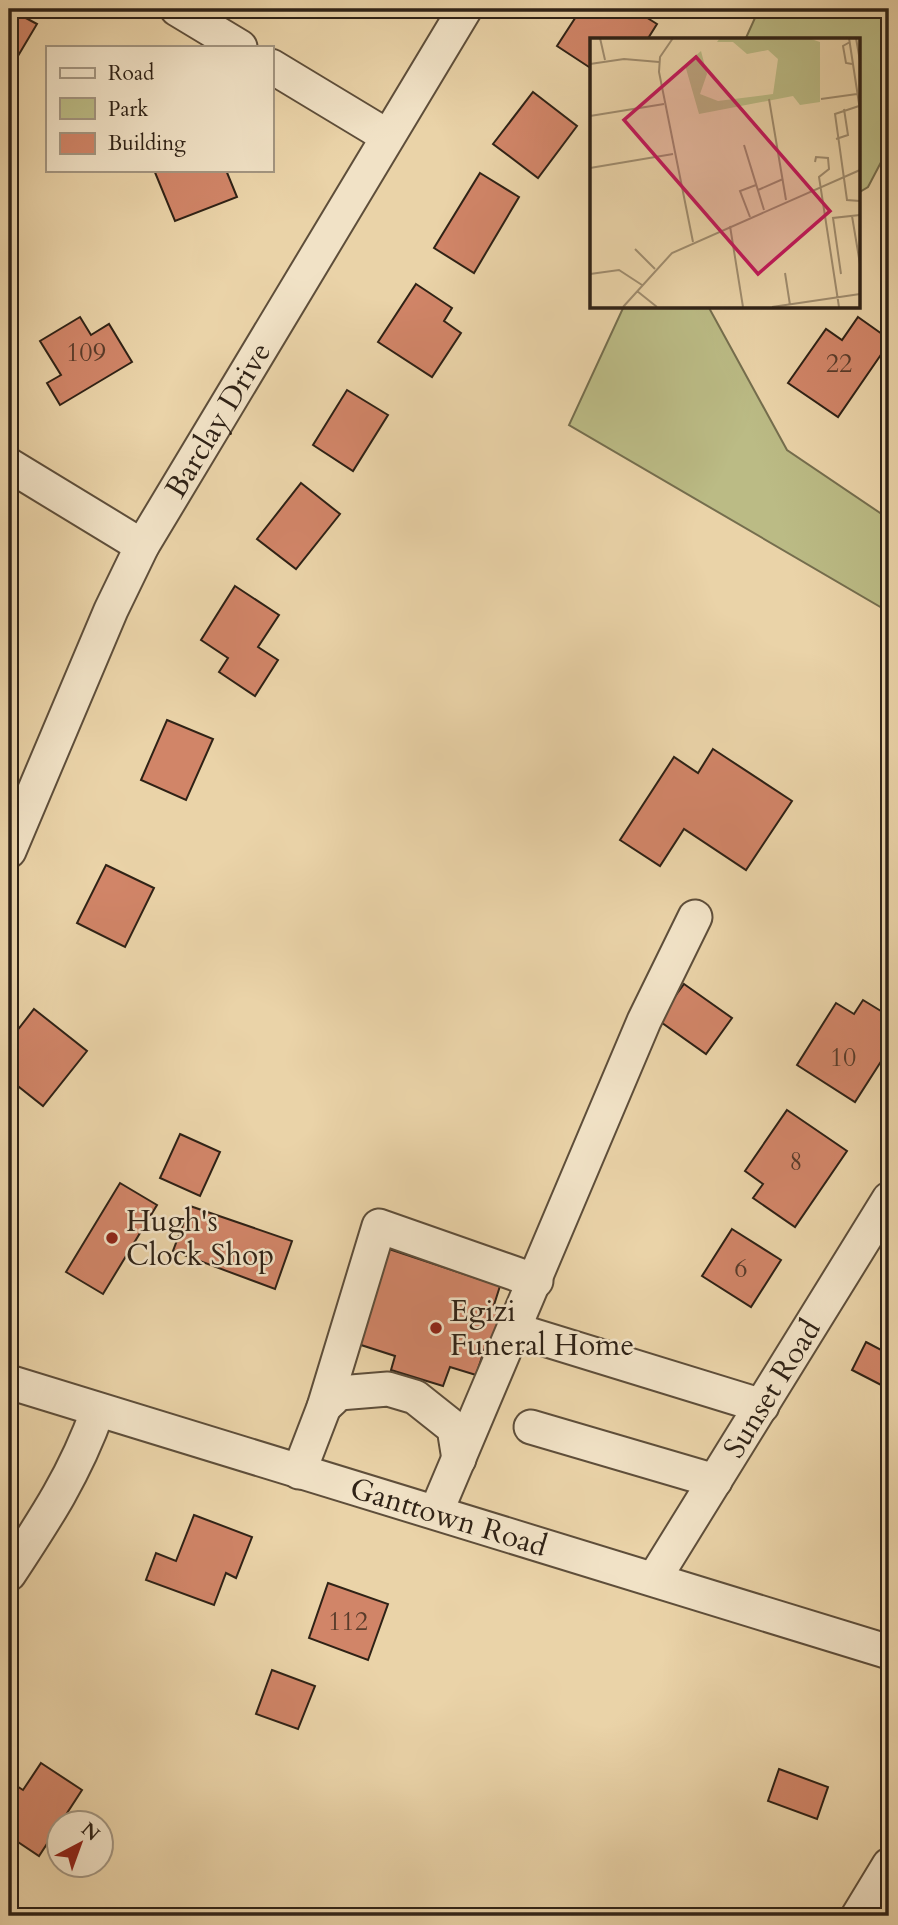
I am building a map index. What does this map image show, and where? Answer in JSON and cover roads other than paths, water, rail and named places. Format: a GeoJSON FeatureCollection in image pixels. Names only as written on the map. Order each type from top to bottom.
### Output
{"type":"FeatureCollection","features":[{"type":"Feature","properties":{"kind":"street"},"geometry":{"type":"LineString","coordinates":[[177,9],[238,46]]}},
{"type":"Feature","properties":{"kind":"street","name":"Barclay Drive"},"geometry":{"type":"LineString","coordinates":[[9,851],[111,610],[142,546],[465,9]]}},
{"type":"Feature","properties":{"kind":"street"},"geometry":{"type":"LineString","coordinates":[[273,67],[387,136]]}},
{"type":"Feature","properties":{"kind":"street"},"geometry":{"type":"LineString","coordinates":[[9,465],[142,546]]}},
{"type":"Feature","properties":{"kind":"street"},"geometry":{"type":"LineString","coordinates":[[436,1512],[644,1021],[695,917]]}},
{"type":"Feature","properties":{"kind":"street","name":"Sunset Road"},"geometry":{"type":"LineString","coordinates":[[654,1579],[889,1199]]}},
{"type":"Feature","properties":{"kind":"street"},"geometry":{"type":"LineString","coordinates":[[299,1472],[324,1407],[379,1226],[536,1280]]}},
{"type":"Feature","properties":{"kind":"street"},"geometry":{"type":"LineString","coordinates":[[515,1330],[762,1406]]}},
{"type":"Feature","properties":{"kind":"street","name":"Ganttown Road"},"geometry":{"type":"LineString","coordinates":[[9,1382],[889,1652]]}},
{"type":"Feature","properties":{"kind":"street"},"geometry":{"type":"LineString","coordinates":[[324,1407],[339,1393],[388,1389],[415,1397],[454,1428],[459,1459]]}},
{"type":"Feature","properties":{"kind":"street"},"geometry":{"type":"LineString","coordinates":[[9,1574],[63,1492],[81,1457],[98,1410]]}},
{"type":"Feature","properties":{"kind":"street"},"geometry":{"type":"LineString","coordinates":[[531,1427],[715,1480]]}},
{"type":"Feature","properties":{"kind":"street"},"geometry":{"type":"LineString","coordinates":[[858,1916],[889,1866]]}},
{"type":"Feature","properties":{"kind":"place","name":"Hugh's Clock Shop"},"geometry":{"type":"Point","coordinates":[112,1238]}},
{"type":"Feature","properties":{"kind":"place","name":"Egizi Funeral Home"},"geometry":{"type":"Point","coordinates":[436,1328]}}]}
